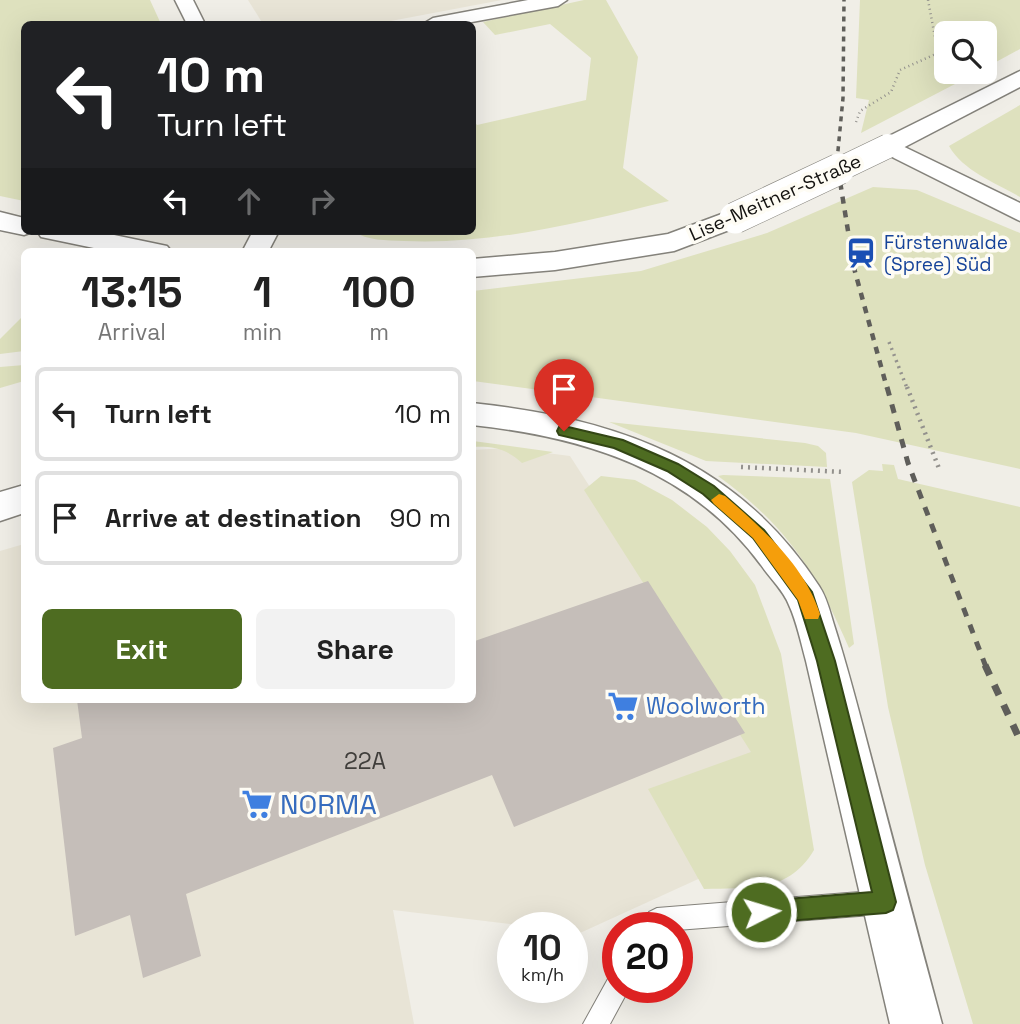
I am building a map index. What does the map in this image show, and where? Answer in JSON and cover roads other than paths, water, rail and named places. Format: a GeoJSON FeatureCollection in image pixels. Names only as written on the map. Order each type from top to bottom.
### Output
{"type":"FeatureCollection","features":[{"type":"Feature","properties":{"kind":"street"},"geometry":{"type":"LineString","coordinates":[[184,0],[194,21]]}},
{"type":"Feature","properties":{"kind":"street"},"geometry":{"type":"LineString","coordinates":[[449,21],[558,0]]}},
{"type":"Feature","properties":{"kind":"street","name":"Lise-Meitner-Straße"},"geometry":{"type":"LineString","coordinates":[[476,268],[555,261],[674,242],[735,218],[888,146],[1020,78]]}},
{"type":"Feature","properties":{"kind":"street"},"geometry":{"type":"LineString","coordinates":[[888,146],[1020,214]]}},
{"type":"Feature","properties":{"kind":"street"},"geometry":{"type":"LineString","coordinates":[[0,221],[21,225]]}},
{"type":"Feature","properties":{"kind":"street"},"geometry":{"type":"LineString","coordinates":[[71,235],[137,248]]}},
{"type":"Feature","properties":{"kind":"street"},"geometry":{"type":"LineString","coordinates":[[476,414],[510,418],[618,443],[673,467],[708,490],[758,534],[806,597],[826,661],[916,1024]]}},
{"type":"Feature","properties":{"kind":"street"},"geometry":{"type":"LineString","coordinates":[[0,507],[21,500]]}},
{"type":"Feature","properties":{"kind":"lane"},"geometry":{"type":"LineString","coordinates":[[693,917],[886,902]]}},
{"type":"Feature","properties":{"kind":"lane"},"geometry":{"type":"LineString","coordinates":[[596,1024],[608,1003]]}},
{"type":"Feature","properties":{"kind":"railway"},"geometry":{"type":"LineString","coordinates":[[839,171],[837,161],[843,98],[844,0]]}},
{"type":"Feature","properties":{"kind":"railway"},"geometry":{"type":"LineString","coordinates":[[838,169],[854,268],[887,388]]}},
{"type":"Feature","properties":{"kind":"railway"},"geometry":{"type":"LineString","coordinates":[[887,387],[908,463],[986,667]]}},
{"type":"Feature","properties":{"kind":"railway"},"geometry":{"type":"LineString","coordinates":[[985,665],[1020,740]]}},
{"type":"Feature","properties":{"kind":"place","name":"Fürstenwalde (Spree) Süd"},"geometry":{"type":"Point","coordinates":[861,253]}},
{"type":"Feature","properties":{"kind":"place","name":"Woolworth"},"geometry":{"type":"Point","coordinates":[623,706]}},
{"type":"Feature","properties":{"kind":"place","name":"NORMA"},"geometry":{"type":"Point","coordinates":[257,804]}}]}
